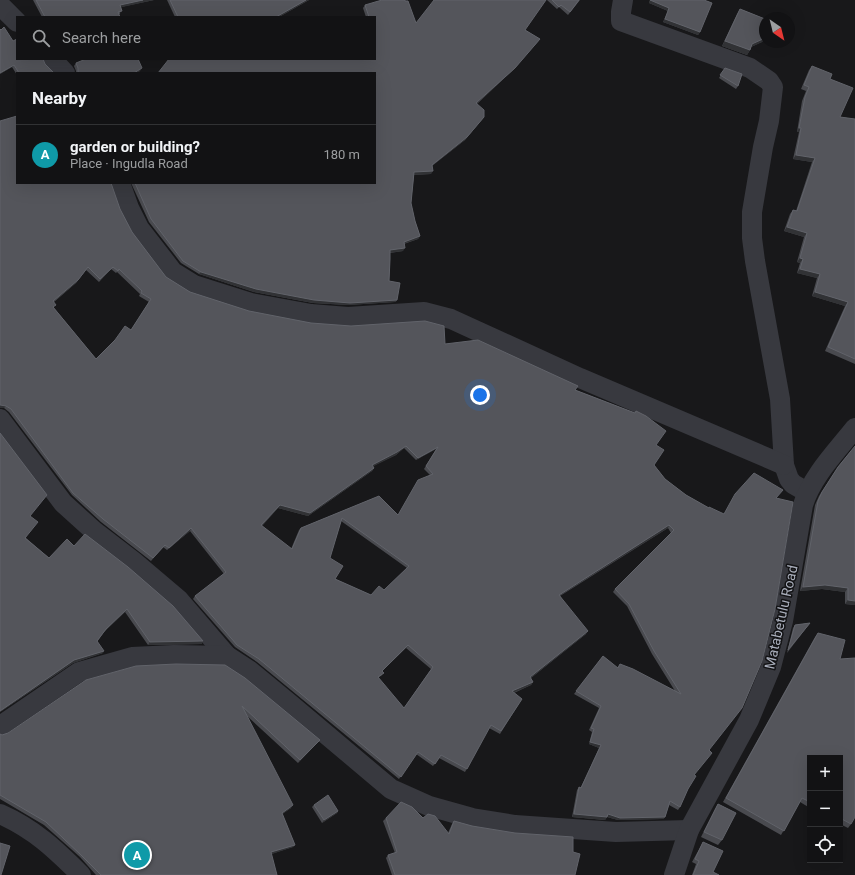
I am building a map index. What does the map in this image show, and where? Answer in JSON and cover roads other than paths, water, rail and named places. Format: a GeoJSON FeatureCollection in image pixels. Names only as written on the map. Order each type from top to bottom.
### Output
{"type":"FeatureCollection","features":[{"type":"Feature","properties":{"kind":"street"},"geometry":{"type":"LineString","coordinates":[[623,0],[621,21],[750,68],[769,81],[773,87],[770,121],[763,147],[752,212],[752,238],[769,344],[780,399],[784,466],[789,479],[793,484],[807,492]]}},
{"type":"Feature","properties":{"kind":"street"},"geometry":{"type":"LineString","coordinates":[[0,6],[16,21]]}},
{"type":"Feature","properties":{"kind":"street"},"geometry":{"type":"LineString","coordinates":[[53,60],[64,72]]}},
{"type":"Feature","properties":{"kind":"street"},"geometry":{"type":"LineString","coordinates":[[120,184],[129,208],[139,228],[173,272],[194,285],[251,303],[311,314],[348,317],[424,312],[451,319],[580,378],[784,466]]}},
{"type":"Feature","properties":{"kind":"street"},"geometry":{"type":"LineString","coordinates":[[0,419],[63,503],[94,531],[133,560],[179,600],[227,656],[250,672],[290,704],[392,789],[429,806],[472,818],[515,825],[616,832],[689,830]]}},
{"type":"Feature","properties":{"kind":"street","name":"Matabetulu Road"},"geometry":{"type":"LineString","coordinates":[[674,875],[689,830],[749,720],[771,667],[783,621],[803,505],[807,492],[855,428]]}},
{"type":"Feature","properties":{"kind":"street"},"geometry":{"type":"LineString","coordinates":[[0,726],[79,672],[132,657],[174,655],[227,656]]}},
{"type":"Feature","properties":{"kind":"street"},"geometry":{"type":"LineString","coordinates":[[0,814],[32,831],[50,845],[81,875]]}},
{"type":"Feature","properties":{"kind":"place","name":"garden or building?"},"geometry":{"type":"Point","coordinates":[137,855]}}]}
